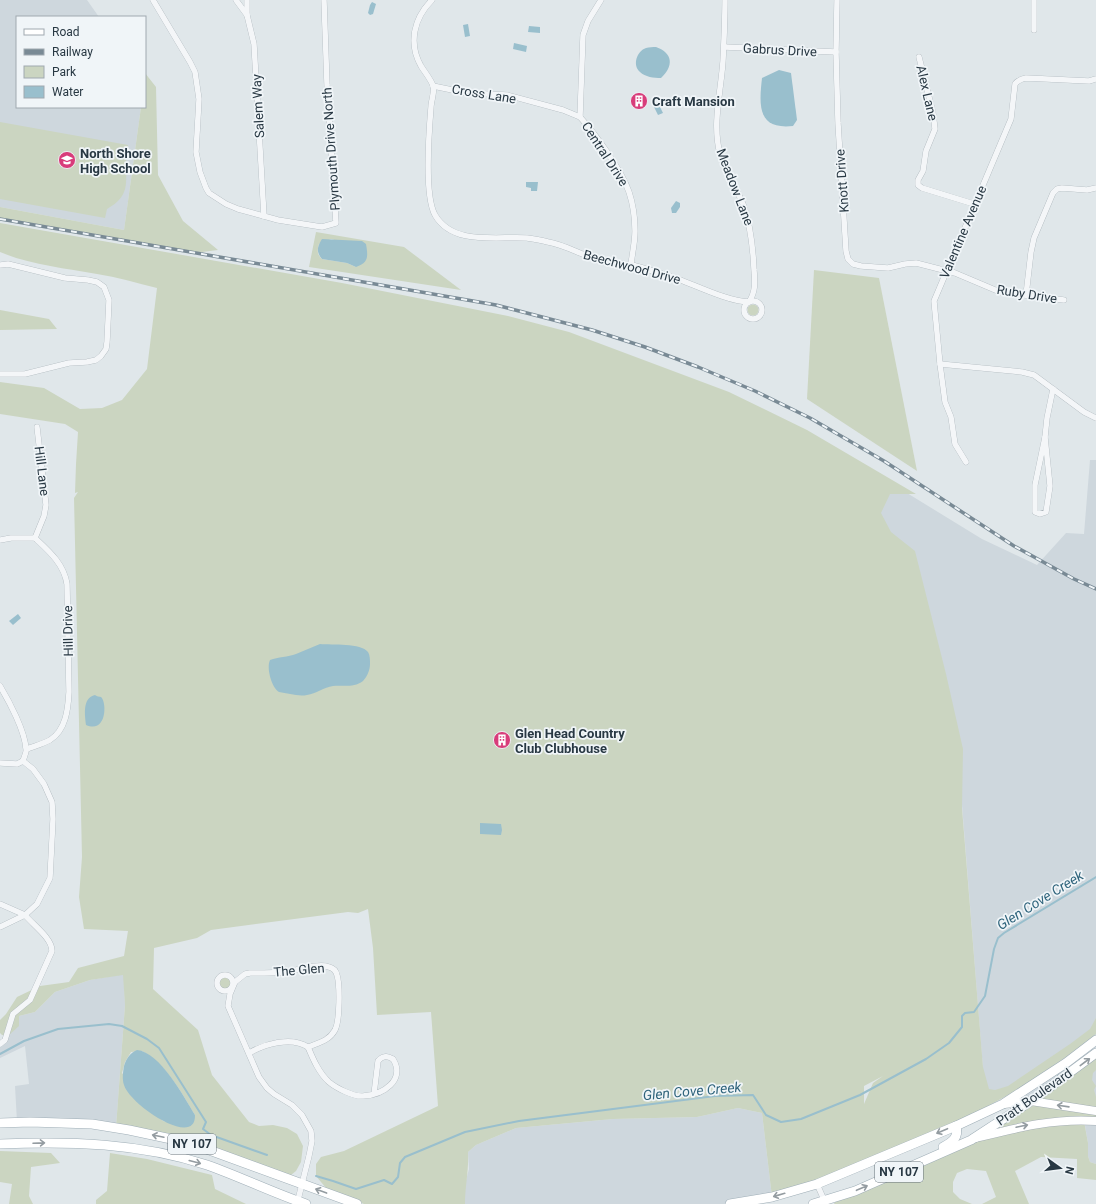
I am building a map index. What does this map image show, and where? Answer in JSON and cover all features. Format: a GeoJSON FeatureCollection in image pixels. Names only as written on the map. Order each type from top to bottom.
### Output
{"type":"FeatureCollection","features":[{"type":"Feature","properties":{"kind":"main road","name":"Pratt Boulevard"},"geometry":{"type":"LineString","coordinates":[[1004,1104],[1066,1063],[1096,1040]]}},
{"type":"Feature","properties":{"kind":"main road","name":"Pratt Boulevard"},"geometry":{"type":"LineString","coordinates":[[971,1140],[1031,1102],[1096,1053]]}},
{"type":"Feature","properties":{"kind":"main road"},"geometry":{"type":"LineString","coordinates":[[1004,1104],[1031,1102],[1096,1111]]}},
{"type":"Feature","properties":{"kind":"main road","name":"NY 107"},"geometry":{"type":"LineString","coordinates":[[730,1204],[772,1197],[817,1184],[956,1126],[1004,1104]]}},
{"type":"Feature","properties":{"kind":"main road"},"geometry":{"type":"LineString","coordinates":[[971,1140],[1023,1126],[1051,1121],[1096,1121]]}},
{"type":"Feature","properties":{"kind":"main road","name":"NY 107"},"geometry":{"type":"LineString","coordinates":[[0,1123],[30,1122],[92,1124],[190,1143],[357,1204]]}},
{"type":"Feature","properties":{"kind":"main road"},"geometry":{"type":"LineString","coordinates":[[894,1174],[915,1159],[952,1142],[957,1134],[956,1126]]}},
{"type":"Feature","properties":{"kind":"main road","name":"NY 107"},"geometry":{"type":"LineString","coordinates":[[813,1204],[825,1202],[855,1191],[971,1140]]}},
{"type":"Feature","properties":{"kind":"main road","name":"NY 107"},"geometry":{"type":"LineString","coordinates":[[0,1144],[42,1142],[108,1144],[163,1154],[207,1165],[300,1203]]}},
{"type":"Feature","properties":{"kind":"street"},"geometry":{"type":"LineString","coordinates":[[153,0],[195,72],[199,99],[196,152],[200,172],[206,188],[209,193],[226,204],[264,216]]}},
{"type":"Feature","properties":{"kind":"street","name":"Salem Way"},"geometry":{"type":"LineString","coordinates":[[236,0],[247,15],[254,44],[264,216]]}},
{"type":"Feature","properties":{"kind":"street"},"geometry":{"type":"LineString","coordinates":[[247,0],[247,15]]}},
{"type":"Feature","properties":{"kind":"street","name":"Plymouth Drive North"},"geometry":{"type":"LineString","coordinates":[[264,216],[278,220],[322,227],[336,223],[327,85],[324,0]]}},
{"type":"Feature","properties":{"kind":"street"},"geometry":{"type":"LineString","coordinates":[[432,0],[421,12],[417,20],[414,35],[414,47],[415,54],[420,65],[434,86]]}},
{"type":"Feature","properties":{"kind":"street","name":"Central Drive"},"geometry":{"type":"LineString","coordinates":[[601,0],[588,21],[583,35],[580,117],[591,129],[607,152],[629,192],[633,209],[635,234],[631,265]]}},
{"type":"Feature","properties":{"kind":"street","name":"Meadow Lane"},"geometry":{"type":"LineString","coordinates":[[725,0],[724,47],[717,121],[718,143],[722,160],[743,204],[749,223],[753,250],[755,285],[755,292],[750,302]]}},
{"type":"Feature","properties":{"kind":"street","name":"Knott Drive"},"geometry":{"type":"LineString","coordinates":[[837,0],[836,52],[838,131],[846,251],[848,258],[853,264],[861,266],[888,268],[912,263],[946,272]]}},
{"type":"Feature","properties":{"kind":"street"},"geometry":{"type":"LineString","coordinates":[[1034,0],[1034,30]]}},
{"type":"Feature","properties":{"kind":"street","name":"Gabrus Drive"},"geometry":{"type":"LineString","coordinates":[[724,47],[836,52]]}},
{"type":"Feature","properties":{"kind":"street","name":"Alex Lane"},"geometry":{"type":"LineString","coordinates":[[919,57],[933,112],[935,130],[926,151],[923,171],[918,180],[918,185],[922,188],[974,204]]}},
{"type":"Feature","properties":{"kind":"street","name":"Valentine Avenue"},"geometry":{"type":"LineString","coordinates":[[966,462],[955,444],[951,417],[945,402],[934,301],[1011,119],[1016,82],[1020,79],[1026,78],[1089,81],[1096,79]]}},
{"type":"Feature","properties":{"kind":"street","name":"Cross Lane"},"geometry":{"type":"LineString","coordinates":[[434,86],[467,93],[507,95],[564,110],[580,117]]}},
{"type":"Feature","properties":{"kind":"street","name":"Beechwood Drive"},"geometry":{"type":"LineString","coordinates":[[434,86],[428,148],[429,187],[434,213],[443,225],[452,231],[473,236],[489,238],[527,238],[548,242],[600,260],[631,265],[737,300],[750,302]]}},
{"type":"Feature","properties":{"kind":"street"},"geometry":{"type":"LineString","coordinates":[[1026,295],[1034,238],[1053,193],[1062,188],[1087,190],[1096,188]]}},
{"type":"Feature","properties":{"kind":"street"},"geometry":{"type":"LineString","coordinates":[[0,265],[8,264],[65,278],[97,282],[104,287],[107,295],[109,311],[106,349],[102,356],[96,360],[69,363],[25,374],[0,374]]}},
{"type":"Feature","properties":{"kind":"street","name":"Ruby Drive"},"geometry":{"type":"LineString","coordinates":[[946,272],[954,273],[1000,292],[1064,300]]}},
{"type":"Feature","properties":{"kind":"street"},"geometry":{"type":"LineString","coordinates":[[940,364],[1022,372],[1034,375],[1084,412],[1096,418]]}},
{"type":"Feature","properties":{"kind":"street"},"geometry":{"type":"LineString","coordinates":[[1045,437],[1050,486],[1046,512],[1040,514],[1035,512],[1035,485],[1053,389]]}},
{"type":"Feature","properties":{"kind":"street","name":"Hill Lane"},"geometry":{"type":"LineString","coordinates":[[35,538],[44,516],[46,505],[36,427]]}},
{"type":"Feature","properties":{"kind":"street"},"geometry":{"type":"LineString","coordinates":[[0,540],[12,538],[35,538]]}},
{"type":"Feature","properties":{"kind":"street","name":"Hill Drive"},"geometry":{"type":"LineString","coordinates":[[26,749],[49,740],[57,734],[65,718],[68,707],[69,692],[66,576],[52,554],[35,538]]}},
{"type":"Feature","properties":{"kind":"street"},"geometry":{"type":"LineString","coordinates":[[0,686],[16,716],[26,749],[23,761],[18,764],[0,763]]}},
{"type":"Feature","properties":{"kind":"street"},"geometry":{"type":"LineString","coordinates":[[0,927],[25,915],[37,904],[50,878],[53,819],[52,802],[44,784],[33,769],[23,761]]}},
{"type":"Feature","properties":{"kind":"street"},"geometry":{"type":"LineString","coordinates":[[0,904],[25,915],[50,941],[52,947],[52,951],[30,1000],[13,1014],[5,1040],[0,1044]]}},
{"type":"Feature","properties":{"kind":"street","name":"The Glen"},"geometry":{"type":"LineString","coordinates":[[300,1203],[301,1183],[312,1141],[311,1131],[302,1115],[267,1088],[255,1070],[228,1006],[232,987],[238,979],[245,974],[286,972],[321,966],[331,967],[337,975],[339,988],[339,1006],[335,1030],[327,1040],[308,1047]]}},
{"type":"Feature","properties":{"kind":"street"},"geometry":{"type":"LineString","coordinates":[[249,1053],[263,1046],[278,1043],[296,1043],[308,1047],[319,1070],[328,1080],[334,1085],[359,1096],[374,1094],[392,1085],[395,1081],[397,1071],[393,1058],[386,1056],[378,1060],[374,1094]]}},
{"type":"Feature","properties":{"kind":"street"},"geometry":{"type":"LineString","coordinates":[[817,1184],[825,1202]]}},
{"type":"Feature","properties":{"kind":"shaded area","name":"North Shore High School"},"geometry":{"type":"Polygon","coordinates":[[[0,0],[87,0],[98,16],[16,16],[16,108],[141,108],[124,230],[0,207],[0,0]]]}},
{"type":"Feature","properties":{"kind":"shaded area"},"geometry":{"type":"Polygon","coordinates":[[[1090,460],[1096,460],[1096,1108],[985,1094],[959,767],[855,530],[876,474],[982,539],[1037,565],[1066,533],[1084,534],[1090,460]]]}},
{"type":"Feature","properties":{"kind":"shaded area"},"geometry":{"type":"Polygon","coordinates":[[[124,974],[125,1005],[116,1127],[17,1122],[15,1086],[29,1084],[25,1046],[0,1058],[0,1046],[19,1016],[35,1012],[55,992],[90,980],[124,974]]]}},
{"type":"Feature","properties":{"kind":"shaded area"},"geometry":{"type":"Polygon","coordinates":[[[738,1108],[762,1113],[772,1197],[743,1204],[465,1204],[465,1184],[469,1169],[468,1152],[476,1145],[516,1128],[613,1119],[697,1117],[738,1108]]]}},
{"type":"Feature","properties":{"kind":"shaded area"},"geometry":{"type":"Polygon","coordinates":[[[1084,1120],[1096,1121],[1096,1164],[1090,1162],[1088,1156],[1088,1143],[1084,1120]]]}},
{"type":"Feature","properties":{"kind":"green space"},"geometry":{"type":"Polygon","coordinates":[[[146,74],[156,87],[158,175],[183,221],[218,250],[194,253],[0,219],[0,207],[124,230],[141,108],[146,108],[146,74]]]}},
{"type":"Feature","properties":{"kind":"green space"},"geometry":{"type":"Polygon","coordinates":[[[0,122],[128,145],[126,160],[126,183],[120,199],[107,209],[105,218],[0,199],[0,122]]]}},
{"type":"Feature","properties":{"kind":"green space"},"geometry":{"type":"Polygon","coordinates":[[[0,223],[342,283],[508,316],[569,332],[729,392],[807,430],[916,494],[890,494],[881,513],[891,532],[915,551],[963,749],[962,808],[983,1067],[989,1089],[995,1090],[1008,1086],[1090,1029],[1096,1018],[1096,1034],[1066,1057],[1017,1090],[970,1116],[925,1136],[772,1197],[762,1113],[738,1108],[697,1117],[613,1119],[516,1128],[476,1145],[468,1152],[465,1204],[364,1204],[326,1188],[316,1176],[316,1164],[321,1157],[344,1151],[438,1106],[431,1012],[377,1015],[373,948],[368,909],[358,913],[348,912],[211,930],[197,938],[154,948],[153,989],[198,1030],[212,1075],[249,1122],[259,1126],[273,1125],[287,1128],[297,1134],[303,1146],[301,1162],[296,1171],[291,1175],[190,1143],[116,1127],[125,1005],[123,975],[90,980],[55,992],[35,1012],[19,1016],[19,1026],[8,1036],[0,1033],[0,1020],[6,1014],[17,997],[40,986],[69,982],[78,968],[124,956],[128,931],[84,929],[79,897],[82,857],[74,498],[78,492],[75,493],[78,432],[65,424],[0,414],[0,382],[44,388],[80,409],[102,408],[122,400],[147,369],[157,288],[112,277],[36,263],[0,252],[0,223]],[[142,1051],[131,1052],[125,1062],[122,1073],[163,1121],[187,1127],[195,1115],[179,1088],[166,1071],[142,1051]],[[883,1076],[864,1086],[864,1104],[873,1083],[883,1076]]]}},
{"type":"Feature","properties":{"kind":"green space"},"geometry":{"type":"Polygon","coordinates":[[[316,232],[404,247],[461,290],[309,267],[316,232]],[[331,239],[319,244],[319,256],[322,259],[347,263],[356,267],[338,241],[331,239]]]}},
{"type":"Feature","properties":{"kind":"green space"},"geometry":{"type":"Polygon","coordinates":[[[814,270],[879,278],[917,471],[807,399],[814,270]]]}},
{"type":"Feature","properties":{"kind":"green space"},"geometry":{"type":"Polygon","coordinates":[[[751,305],[755,305],[757,306],[757,314],[751,315],[748,312],[748,308],[751,305]]]}},
{"type":"Feature","properties":{"kind":"green space"},"geometry":{"type":"Polygon","coordinates":[[[0,310],[49,319],[57,329],[0,330],[0,310]]]}},
{"type":"Feature","properties":{"kind":"green space"},"geometry":{"type":"Polygon","coordinates":[[[223,978],[227,978],[229,979],[229,987],[223,988],[220,985],[220,981],[223,978]]]}},
{"type":"Feature","properties":{"kind":"green space"},"geometry":{"type":"Polygon","coordinates":[[[1096,1054],[1096,1070],[1093,1073],[1092,1080],[1096,1086],[1094,1090],[1096,1097],[1096,1121],[1084,1121],[1088,1143],[1088,1156],[1090,1162],[1096,1164],[1096,1180],[1077,1178],[1077,1159],[1041,1157],[1015,1171],[1029,1204],[982,1204],[996,1197],[986,1171],[967,1169],[957,1173],[953,1182],[953,1192],[960,1199],[972,1204],[834,1204],[836,1200],[971,1141],[1096,1054]]]}},
{"type":"Feature","properties":{"kind":"green space"},"geometry":{"type":"Polygon","coordinates":[[[0,1151],[51,1153],[60,1163],[31,1167],[29,1196],[33,1204],[9,1204],[12,1184],[0,1182],[0,1151]]]}},
{"type":"Feature","properties":{"kind":"green space"},"geometry":{"type":"Polygon","coordinates":[[[110,1153],[147,1159],[212,1175],[215,1189],[246,1204],[96,1204],[96,1200],[107,1191],[110,1153]]]}},
{"type":"Feature","properties":{"kind":"water"},"geometry":{"type":"Polygon","coordinates":[[[372,2],[376,4],[373,14],[370,15],[368,13],[372,2]]]}},
{"type":"Feature","properties":{"kind":"water"},"geometry":{"type":"Polygon","coordinates":[[[468,24],[470,36],[465,37],[463,25],[468,24]]]}},
{"type":"Feature","properties":{"kind":"water"},"geometry":{"type":"Polygon","coordinates":[[[529,26],[540,27],[540,33],[528,32],[529,26]]]}},
{"type":"Feature","properties":{"kind":"water"},"geometry":{"type":"Polygon","coordinates":[[[514,43],[527,46],[526,52],[513,49],[514,43]]]}},
{"type":"Feature","properties":{"kind":"water"},"geometry":{"type":"Polygon","coordinates":[[[656,47],[666,53],[670,60],[668,69],[661,78],[644,75],[636,66],[637,58],[640,52],[646,48],[656,47]]]}},
{"type":"Feature","properties":{"kind":"water"},"geometry":{"type":"Polygon","coordinates":[[[779,70],[791,73],[797,120],[793,126],[773,124],[767,120],[763,114],[761,106],[762,78],[779,70]]]}},
{"type":"Feature","properties":{"kind":"water"},"geometry":{"type":"Polygon","coordinates":[[[658,103],[663,113],[658,115],[653,105],[658,103]]]}},
{"type":"Feature","properties":{"kind":"water"},"geometry":{"type":"Polygon","coordinates":[[[526,182],[538,182],[537,191],[531,191],[531,188],[526,187],[526,182]]]}},
{"type":"Feature","properties":{"kind":"water"},"geometry":{"type":"Polygon","coordinates":[[[676,201],[680,203],[680,207],[676,213],[672,213],[671,208],[676,201]]]}},
{"type":"Feature","properties":{"kind":"water"},"geometry":{"type":"Polygon","coordinates":[[[322,239],[362,241],[366,244],[367,258],[363,263],[356,267],[347,263],[322,259],[318,249],[322,239]]]}},
{"type":"Feature","properties":{"kind":"water"},"geometry":{"type":"Polygon","coordinates":[[[18,614],[21,618],[13,625],[9,621],[18,614]]]}},
{"type":"Feature","properties":{"kind":"water"},"geometry":{"type":"Polygon","coordinates":[[[320,644],[359,647],[368,652],[370,658],[369,671],[363,681],[356,685],[330,687],[304,695],[279,692],[276,690],[269,673],[270,660],[293,655],[320,644]]]}},
{"type":"Feature","properties":{"kind":"water"},"geometry":{"type":"Polygon","coordinates":[[[95,695],[101,697],[103,700],[104,716],[98,725],[93,727],[86,725],[85,707],[88,700],[95,695]]]}},
{"type":"Feature","properties":{"kind":"water"},"geometry":{"type":"Polygon","coordinates":[[[480,823],[501,824],[501,835],[480,834],[480,823]]]}},
{"type":"Feature","properties":{"kind":"water"},"geometry":{"type":"Polygon","coordinates":[[[137,1050],[154,1058],[170,1076],[195,1115],[192,1124],[185,1127],[175,1126],[162,1120],[138,1103],[129,1093],[123,1083],[124,1066],[129,1056],[137,1050]]]}},
{"type":"Feature","properties":{"kind":"waterway","name":"Glen Cove Creek"},"geometry":{"type":"LineString","coordinates":[[316,1176],[356,1189],[384,1180],[392,1184],[398,1177],[400,1163],[405,1157],[465,1132],[519,1121],[715,1096],[753,1095],[766,1115],[781,1122],[801,1119],[860,1095],[926,1059],[949,1043],[962,1027],[962,1016],[965,1013],[974,1012],[985,996],[994,949],[998,938],[1096,877]]}},
{"type":"Feature","properties":{"kind":"waterway","name":"Glen Cove Creek"},"geometry":{"type":"LineString","coordinates":[[0,1054],[24,1041],[58,1029],[109,1024],[122,1026],[147,1039],[159,1048],[206,1122],[203,1129],[211,1135],[267,1155]]}},
{"type":"Feature","properties":{"kind":"railway"},"geometry":{"type":"LineString","coordinates":[[0,219],[496,305],[592,330],[645,347],[755,391],[810,418],[884,461],[1014,546],[1074,579],[1096,589]]}},
{"type":"Feature","properties":{"kind":"place","name":"Craft Mansion"},"geometry":{"type":"Point","coordinates":[639,101]}},
{"type":"Feature","properties":{"kind":"place","name":"North Shore High School"},"geometry":{"type":"Point","coordinates":[67,160]}},
{"type":"Feature","properties":{"kind":"place","name":"Glen Head Country Club Clubhouse"},"geometry":{"type":"Point","coordinates":[502,740]}}]}
